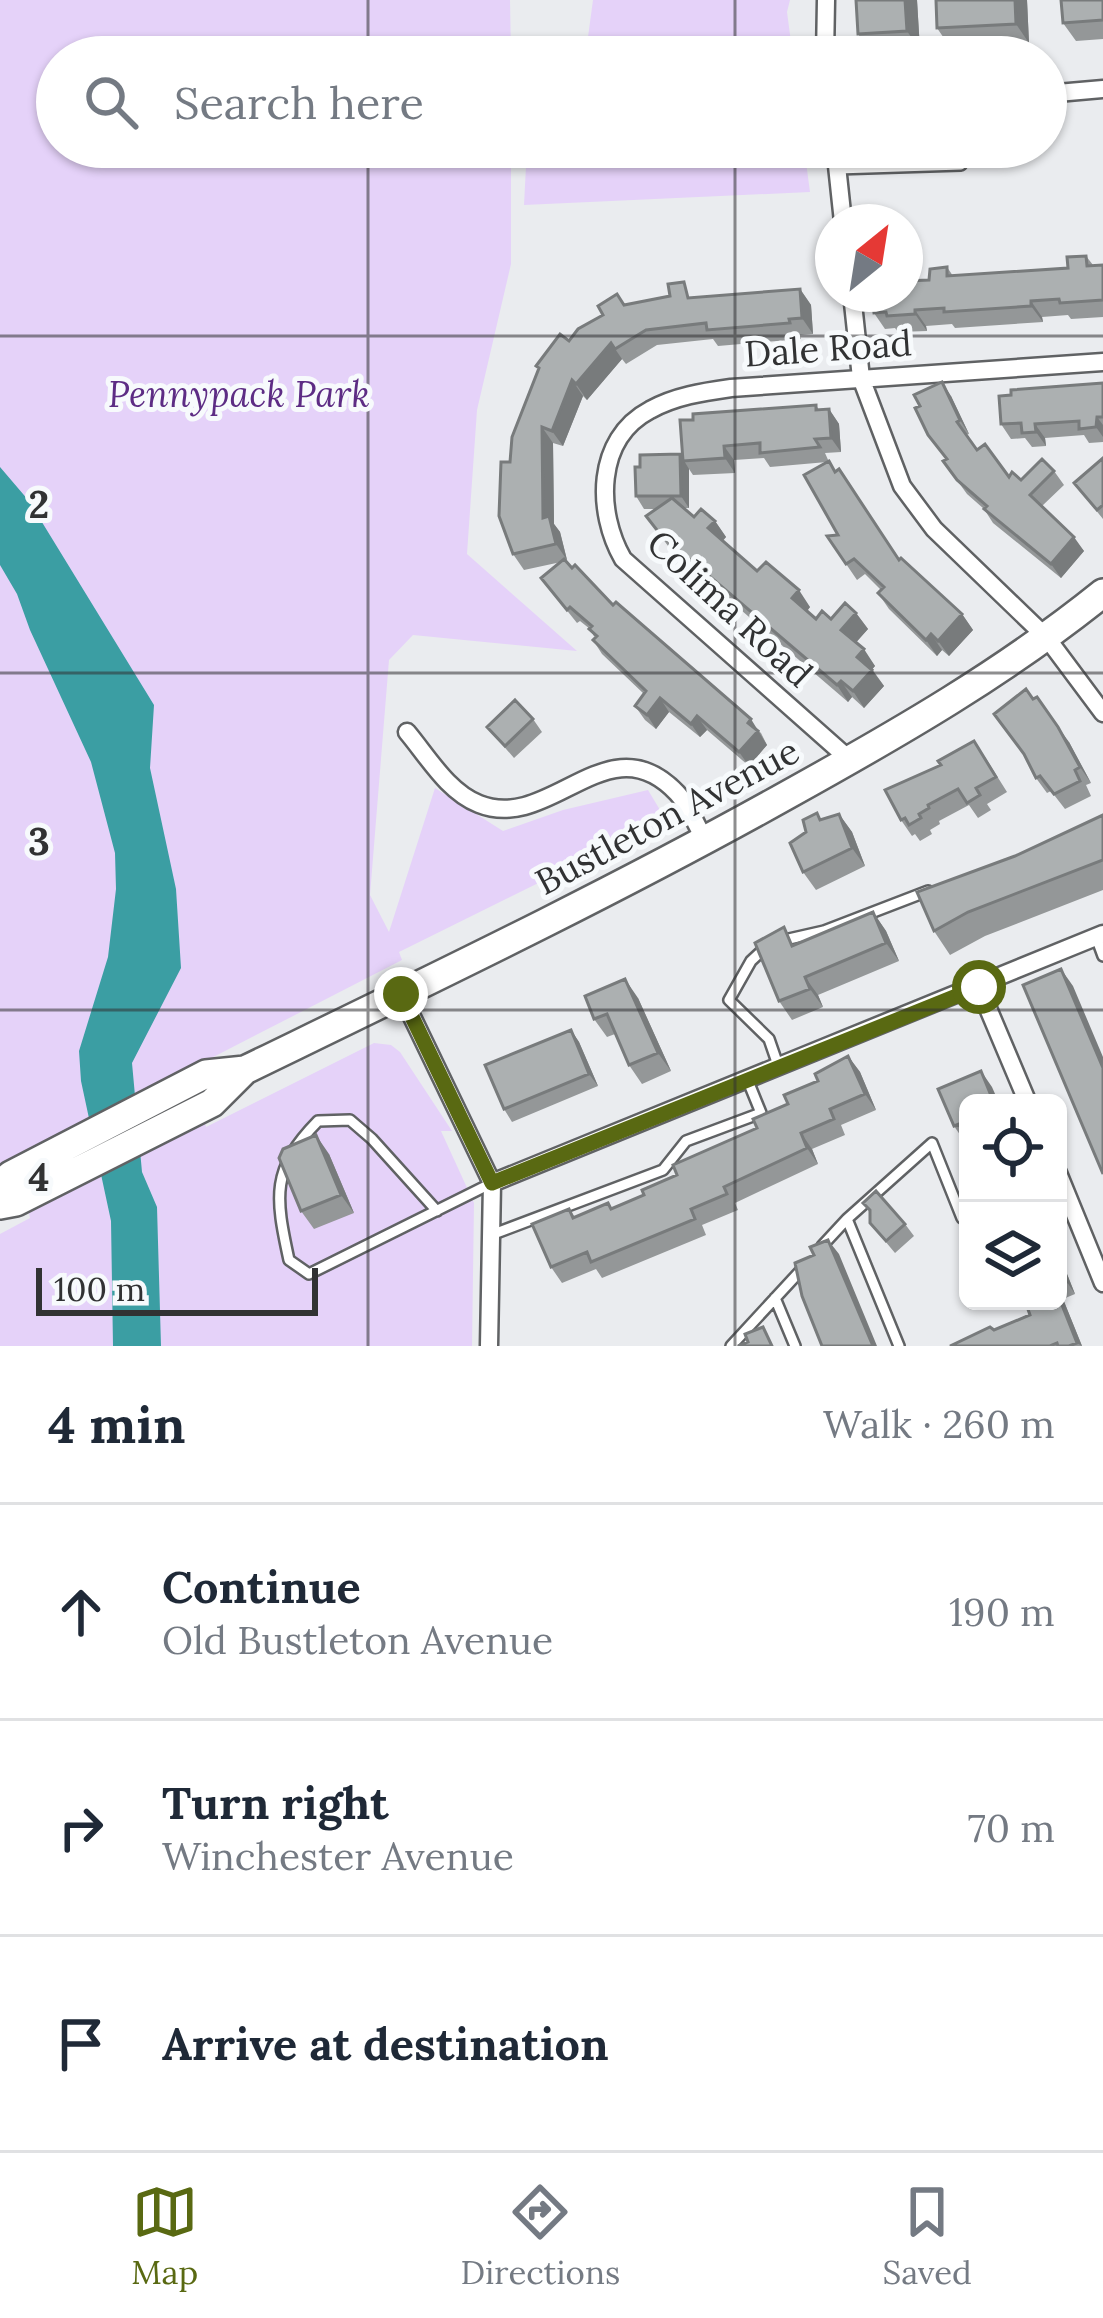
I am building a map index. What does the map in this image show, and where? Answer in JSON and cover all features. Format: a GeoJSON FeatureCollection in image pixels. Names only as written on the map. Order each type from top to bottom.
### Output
{"type":"FeatureCollection","features":[{"type":"Feature","properties":{"kind":"main road","name":"Bustleton Avenue"},"geometry":{"type":"LineString","coordinates":[[7,1192],[212,1103],[245,1070],[705,842],[930,715],[1047,638],[1103,593]]}},
{"type":"Feature","properties":{"kind":"main road","name":"Bustleton Avenue"},"geometry":{"type":"LineString","coordinates":[[7,1192],[206,1074],[245,1070]]}},
{"type":"Feature","properties":{"kind":"street"},"geometry":{"type":"LineString","coordinates":[[825,36],[826,0]]}},
{"type":"Feature","properties":{"kind":"street"},"geometry":{"type":"LineString","coordinates":[[1067,92],[1103,89]]}},
{"type":"Feature","properties":{"kind":"street"},"geometry":{"type":"LineString","coordinates":[[837,169],[841,204]]}},
{"type":"Feature","properties":{"kind":"street"},"geometry":{"type":"LineString","coordinates":[[854,312],[861,378],[902,486],[934,529],[1047,638],[1103,713]]}},
{"type":"Feature","properties":{"kind":"street","name":"Dale Road"},"geometry":{"type":"LineString","coordinates":[[603,482],[612,453],[626,431],[646,411],[685,396],[730,388],[1103,362]]}},
{"type":"Feature","properties":{"kind":"street","name":"Colima Road"},"geometry":{"type":"LineString","coordinates":[[603,482],[611,539],[622,559],[850,760]]}},
{"type":"Feature","properties":{"kind":"street"},"geometry":{"type":"LineString","coordinates":[[407,732],[456,790],[497,809],[532,805],[602,770],[643,771],[676,792],[705,842]]}},
{"type":"Feature","properties":{"kind":"street"},"geometry":{"type":"LineString","coordinates":[[492,1183],[1099,936]]}},
{"type":"Feature","properties":{"kind":"street"},"geometry":{"type":"LineString","coordinates":[[979,987],[1024,1094]]}},
{"type":"Feature","properties":{"kind":"street"},"geometry":{"type":"LineString","coordinates":[[401,994],[492,1183],[489,1346]]}},
{"type":"Feature","properties":{"kind":"street"},"geometry":{"type":"LineString","coordinates":[[1067,1195],[1103,1281]]}},
{"type":"Feature","properties":{"kind":"lane"},"geometry":{"type":"LineString","coordinates":[[837,169],[868,168]]}},
{"type":"Feature","properties":{"kind":"lane"},"geometry":{"type":"LineString","coordinates":[[779,1068],[769,1039],[729,1000],[752,961],[781,940],[824,931],[931,890]]}},
{"type":"Feature","properties":{"kind":"lane"},"geometry":{"type":"LineString","coordinates":[[1099,936],[1103,956]]}},
{"type":"Feature","properties":{"kind":"lane"},"geometry":{"type":"LineString","coordinates":[[491,1235],[663,1170],[686,1141],[760,1113],[748,1081]]}},
{"type":"Feature","properties":{"kind":"lane"},"geometry":{"type":"LineString","coordinates":[[436,1210],[350,1120],[318,1121],[291,1148],[282,1174],[281,1222],[289,1260],[309,1274],[492,1183]]}},
{"type":"Feature","properties":{"kind":"lane"},"geometry":{"type":"LineString","coordinates":[[731,1346],[847,1219],[932,1144],[959,1211]]}},
{"type":"Feature","properties":{"kind":"lane"},"geometry":{"type":"LineString","coordinates":[[847,1219],[899,1346]]}},
{"type":"Feature","properties":{"kind":"lane"},"geometry":{"type":"LineString","coordinates":[[775,1298],[795,1346]]}},
{"type":"Feature","properties":{"kind":"green space","name":"Pennypack Park"},"geometry":{"type":"Polygon","coordinates":[[[0,0],[510,0],[511,36],[36,36],[36,168],[511,168],[511,264],[477,410],[467,554],[577,651],[413,635],[389,660],[370,895],[389,932],[435,788],[503,831],[563,810],[648,790],[666,820],[399,952],[402,960],[192,1068],[206,1127],[374,1043],[391,1045],[400,1052],[452,1131],[441,1131],[474,1203],[472,1346],[0,1346],[0,1234],[30,1218],[17,1158],[0,1165],[0,0]]]}},
{"type":"Feature","properties":{"kind":"green space"},"geometry":{"type":"Polygon","coordinates":[[[593,0],[790,0],[790,36],[588,36],[593,0]]]}},
{"type":"Feature","properties":{"kind":"green space"},"geometry":{"type":"Polygon","coordinates":[[[526,168],[807,168],[810,192],[524,205],[526,168]]]}},
{"type":"Feature","properties":{"kind":"water"},"geometry":{"type":"Polygon","coordinates":[[[0,467],[29,501],[154,705],[150,768],[176,889],[181,968],[132,1063],[142,1172],[157,1207],[161,1346],[113,1346],[111,1221],[79,1051],[108,957],[115,853],[91,762],[0,565],[0,467]]]}},
{"type":"Feature","properties":{"kind":"building"},"geometry":{"type":"Polygon","coordinates":[[[856,0],[905,0],[907,31],[858,34],[856,0]]]}},
{"type":"Feature","properties":{"kind":"building"},"geometry":{"type":"Polygon","coordinates":[[[936,0],[1015,0],[1016,24],[937,28],[936,0]]]}},
{"type":"Feature","properties":{"kind":"building"},"geometry":{"type":"Polygon","coordinates":[[[1061,0],[1103,0],[1103,20],[1063,23],[1061,0]]]}},
{"type":"Feature","properties":{"kind":"building"},"geometry":{"type":"Polygon","coordinates":[[[1086,256],[1087,266],[1103,265],[1103,300],[1031,301],[1031,306],[944,312],[944,308],[923,309],[923,280],[929,280],[930,269],[947,267],[947,276],[1068,268],[1067,257],[1086,256]]]}},
{"type":"Feature","properties":{"kind":"building"},"geometry":{"type":"Polygon","coordinates":[[[684,282],[688,298],[800,289],[802,318],[707,330],[706,323],[646,330],[615,349],[611,343],[576,384],[572,380],[552,431],[542,427],[543,518],[549,516],[556,544],[513,554],[499,516],[501,462],[510,462],[512,437],[536,366],[560,334],[569,341],[578,329],[603,315],[598,306],[617,294],[624,305],[670,296],[668,284],[684,282]]]}},
{"type":"Feature","properties":{"kind":"building"},"geometry":{"type":"Polygon","coordinates":[[[942,382],[957,422],[977,450],[985,444],[1009,477],[1012,472],[1021,480],[1042,459],[1054,471],[1030,495],[1074,537],[1051,564],[984,509],[987,506],[943,461],[947,459],[928,435],[914,395],[942,382]]]}},
{"type":"Feature","properties":{"kind":"building"},"geometry":{"type":"Polygon","coordinates":[[[1103,383],[1103,417],[1097,417],[1096,427],[1079,429],[1079,421],[1035,424],[1036,432],[1022,433],[1021,423],[1001,424],[999,396],[1011,395],[1011,390],[1103,383]]]}},
{"type":"Feature","properties":{"kind":"building"},"geometry":{"type":"Polygon","coordinates":[[[816,405],[816,410],[829,409],[831,438],[815,439],[820,447],[760,453],[760,443],[724,446],[725,458],[683,461],[680,420],[693,420],[693,414],[816,405]]]}},
{"type":"Feature","properties":{"kind":"building"},"geometry":{"type":"Polygon","coordinates":[[[680,454],[681,496],[636,496],[635,467],[640,467],[640,455],[680,454]]]}},
{"type":"Feature","properties":{"kind":"building"},"geometry":{"type":"Polygon","coordinates":[[[1103,458],[1103,505],[1097,510],[1074,483],[1103,458]]]}},
{"type":"Feature","properties":{"kind":"building"},"geometry":{"type":"Polygon","coordinates":[[[829,461],[899,560],[962,614],[938,641],[931,634],[926,640],[878,593],[884,587],[854,559],[846,564],[827,536],[838,535],[804,475],[829,461]]]}},
{"type":"Feature","properties":{"kind":"building"},"geometry":{"type":"Polygon","coordinates":[[[672,498],[694,517],[701,509],[715,521],[708,528],[757,571],[766,562],[799,590],[792,598],[816,619],[822,611],[831,619],[845,603],[856,613],[841,630],[864,649],[857,657],[872,670],[853,691],[841,681],[837,685],[660,534],[646,516],[672,498]]]}},
{"type":"Feature","properties":{"kind":"building"},"geometry":{"type":"Polygon","coordinates":[[[564,559],[751,719],[748,723],[758,731],[739,752],[697,716],[691,724],[660,698],[647,715],[635,706],[646,691],[593,640],[597,636],[589,629],[592,626],[570,607],[567,610],[541,578],[564,559]]]}},
{"type":"Feature","properties":{"kind":"building"},"geometry":{"type":"Polygon","coordinates":[[[1026,689],[1058,727],[1080,767],[1075,770],[1080,781],[1054,794],[1040,776],[1036,778],[994,714],[1026,689]]]}},
{"type":"Feature","properties":{"kind":"building"},"geometry":{"type":"Polygon","coordinates":[[[515,700],[533,719],[505,746],[487,727],[515,700]]]}},
{"type":"Feature","properties":{"kind":"building"},"geometry":{"type":"Polygon","coordinates":[[[974,741],[996,777],[976,788],[980,795],[967,803],[958,789],[928,805],[919,814],[921,818],[909,825],[905,818],[901,820],[885,790],[941,765],[938,761],[974,741]]]}},
{"type":"Feature","properties":{"kind":"building"},"geometry":{"type":"Polygon","coordinates":[[[817,813],[820,820],[839,814],[852,848],[803,872],[790,843],[806,832],[803,820],[817,813]]]}},
{"type":"Feature","properties":{"kind":"building"},"geometry":{"type":"Polygon","coordinates":[[[1103,815],[1103,860],[968,912],[934,931],[917,892],[1015,856],[1103,815]]]}},
{"type":"Feature","properties":{"kind":"building"},"geometry":{"type":"Polygon","coordinates":[[[873,912],[886,943],[805,977],[810,989],[779,1001],[755,943],[784,927],[792,946],[873,912]]]}},
{"type":"Feature","properties":{"kind":"building"},"geometry":{"type":"Polygon","coordinates":[[[1061,969],[1103,1068],[1103,1174],[1023,985],[1061,969]]]}},
{"type":"Feature","properties":{"kind":"building"},"geometry":{"type":"Polygon","coordinates":[[[625,979],[658,1053],[629,1065],[607,1014],[594,1019],[585,996],[625,979]]]}},
{"type":"Feature","properties":{"kind":"building"},"geometry":{"type":"Polygon","coordinates":[[[571,1030],[589,1074],[504,1109],[485,1065],[571,1030]]]}},
{"type":"Feature","properties":{"kind":"building"},"geometry":{"type":"Polygon","coordinates":[[[848,1056],[865,1094],[830,1109],[834,1119],[801,1133],[807,1148],[724,1187],[727,1194],[691,1209],[695,1219],[591,1262],[587,1252],[551,1267],[532,1224],[569,1209],[573,1218],[608,1203],[611,1209],[644,1195],[642,1190],[677,1175],[673,1165],[757,1128],[753,1119],[788,1104],[784,1095],[818,1081],[815,1074],[848,1056]]]}},
{"type":"Feature","properties":{"kind":"building"},"geometry":{"type":"Polygon","coordinates":[[[981,1071],[990,1094],[959,1094],[959,1124],[954,1126],[938,1089],[981,1071]]]}},
{"type":"Feature","properties":{"kind":"building"},"geometry":{"type":"Polygon","coordinates":[[[316,1135],[341,1195],[301,1211],[279,1158],[283,1149],[316,1135]]]}},
{"type":"Feature","properties":{"kind":"building"},"geometry":{"type":"Polygon","coordinates":[[[876,1191],[905,1224],[886,1241],[870,1223],[870,1210],[863,1203],[876,1191]]]}},
{"type":"Feature","properties":{"kind":"building"},"geometry":{"type":"Polygon","coordinates":[[[828,1240],[873,1346],[822,1346],[795,1263],[814,1255],[810,1247],[828,1240]]]}},
{"type":"Feature","properties":{"kind":"building"},"geometry":{"type":"Polygon","coordinates":[[[1028,1310],[1064,1310],[1077,1343],[950,1346],[990,1327],[994,1330],[1030,1315],[1028,1310]]]}},
{"type":"Feature","properties":{"kind":"building"},"geometry":{"type":"Polygon","coordinates":[[[763,1327],[772,1346],[738,1346],[748,1342],[745,1334],[763,1327]]]}},
{"type":"Feature","properties":{"kind":"route"},"geometry":{"type":"LineString","coordinates":[[401,994],[492,1183],[979,987]]}}]}
